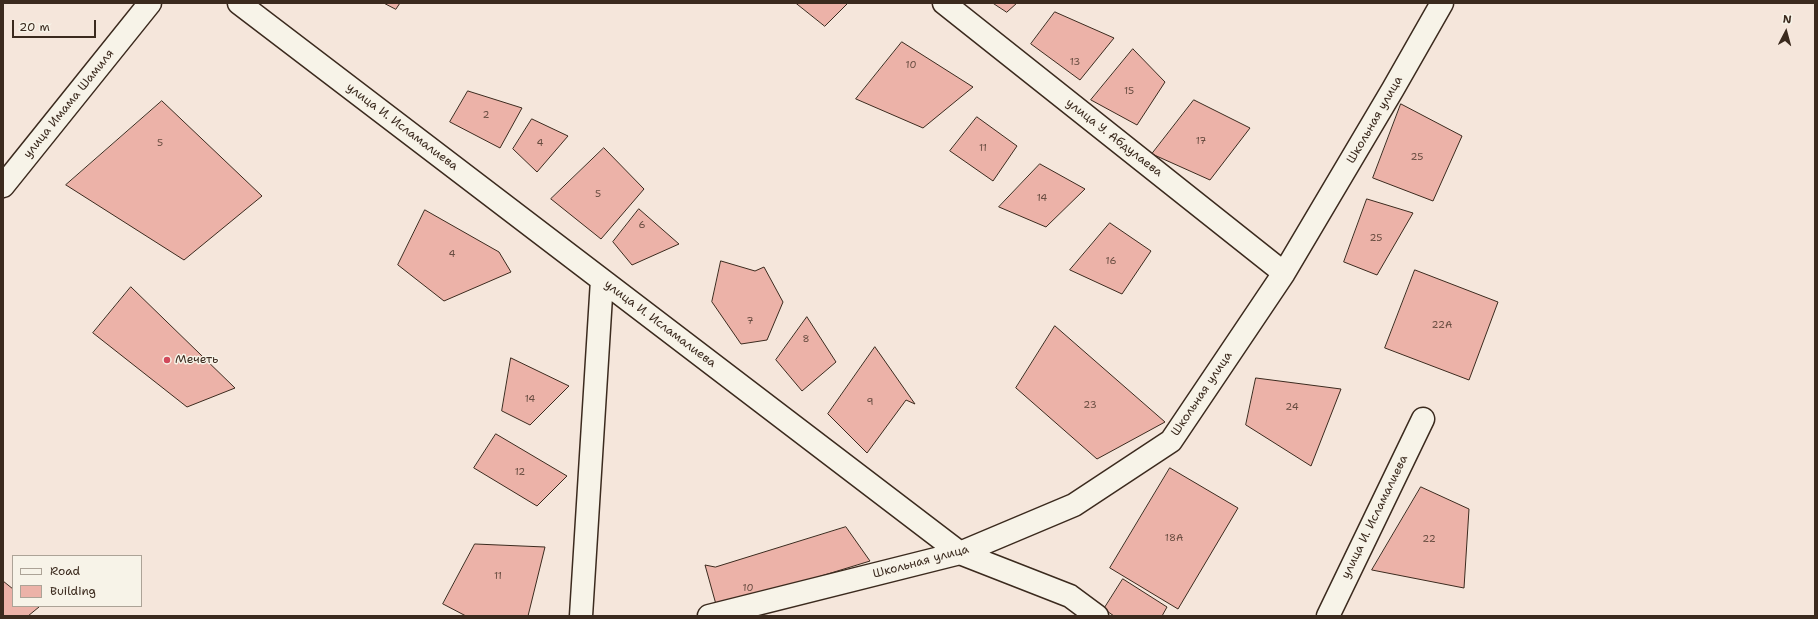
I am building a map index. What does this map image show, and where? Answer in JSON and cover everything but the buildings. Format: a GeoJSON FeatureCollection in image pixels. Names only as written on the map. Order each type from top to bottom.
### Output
{"type":"FeatureCollection","features":[{"type":"Feature","properties":{"kind":"street","name":"улица Имама Шамиля"},"geometry":{"type":"LineString","coordinates":[[3,186],[150,3]]}},
{"type":"Feature","properties":{"kind":"street","name":"улица И. Исламалиева"},"geometry":{"type":"LineString","coordinates":[[239,3],[960,553],[1070,596],[1097,616]]}},
{"type":"Feature","properties":{"kind":"street","name":"улица У. Абдулаева"},"geometry":{"type":"LineString","coordinates":[[944,3],[1284,273]]}},
{"type":"Feature","properties":{"kind":"street","name":"Школьная улица"},"geometry":{"type":"LineString","coordinates":[[709,616],[960,553],[1074,505],[1171,441],[1284,273],[1394,89],[1442,3]]}},
{"type":"Feature","properties":{"kind":"street"},"geometry":{"type":"LineString","coordinates":[[582,616],[602,280]]}},
{"type":"Feature","properties":{"kind":"street","name":"улица И. Исламалиева"},"geometry":{"type":"LineString","coordinates":[[1328,616],[1423,418]]}},
{"type":"Feature","properties":{"kind":"place","name":"Мечеть"},"geometry":{"type":"Point","coordinates":[167,360]}}]}
